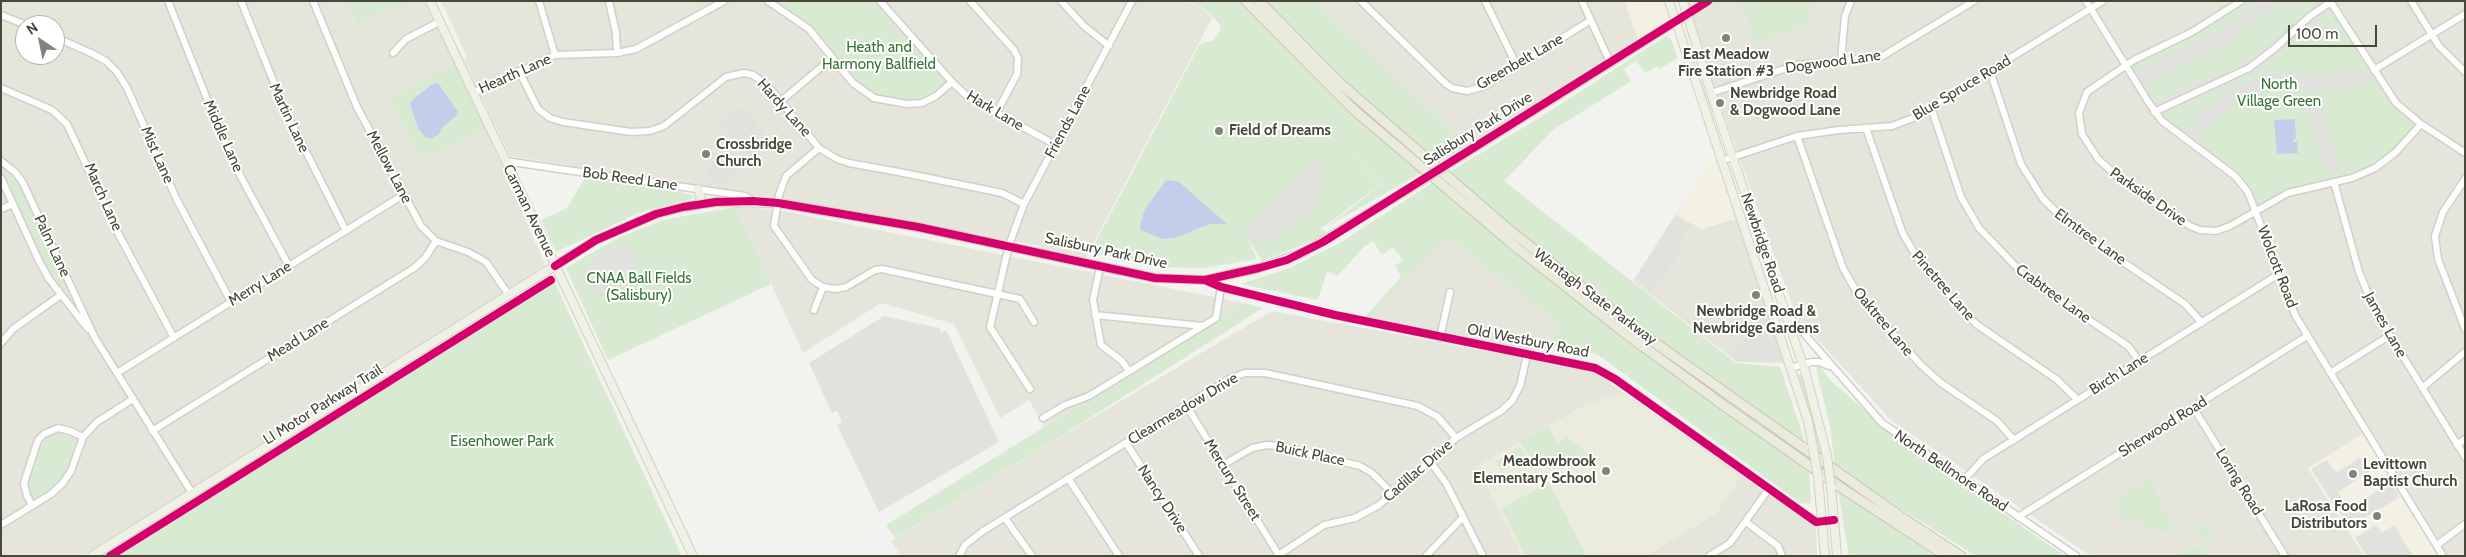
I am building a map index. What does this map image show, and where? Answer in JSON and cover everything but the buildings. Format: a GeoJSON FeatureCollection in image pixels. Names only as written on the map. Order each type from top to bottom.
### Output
{"type":"FeatureCollection","features":[{"type":"Feature","properties":{"kind":"highway","name":"Wantagh State Parkway"},"geometry":{"type":"LineString","coordinates":[[1246,1],[1354,110],[1493,229],[1626,334],[1726,407],[1840,487],[1946,556]]}},
{"type":"Feature","properties":{"kind":"highway","name":"Wantagh State Parkway"},"geometry":{"type":"LineString","coordinates":[[1259,1],[1354,96],[1507,228],[1634,328],[1900,516],[1962,556]]}},
{"type":"Feature","properties":{"kind":"main road","name":"Carman Avenue"},"geometry":{"type":"LineString","coordinates":[[430,1],[693,556]]}},
{"type":"Feature","properties":{"kind":"main road","name":"Newbridge Road"},"geometry":{"type":"LineString","coordinates":[[1669,1],[1808,421],[1818,478],[1825,556]]}},
{"type":"Feature","properties":{"kind":"main road","name":"Newbridge Road"},"geometry":{"type":"LineString","coordinates":[[1683,1],[1711,93],[1816,405],[1832,486],[1837,556]]}},
{"type":"Feature","properties":{"kind":"main road","name":"Salisbury Park Drive"},"geometry":{"type":"LineString","coordinates":[[92,556],[596,240],[638,220],[698,205],[753,202],[778,203],[918,226],[1155,278],[1205,280],[1259,268],[1304,252],[1412,187],[1688,14]]}},
{"type":"Feature","properties":{"kind":"main road"},"geometry":{"type":"LineString","coordinates":[[698,189],[701,197],[698,205]]}},
{"type":"Feature","properties":{"kind":"street","name":"Middle Lane"},"geometry":{"type":"LineString","coordinates":[[168,1],[218,128],[241,177],[289,266]]}},
{"type":"Feature","properties":{"kind":"street","name":"Martin Lane"},"geometry":{"type":"LineString","coordinates":[[241,1],[284,110],[346,231]]}},
{"type":"Feature","properties":{"kind":"street","name":"Mellow Lane"},"geometry":{"type":"LineString","coordinates":[[313,1],[357,106],[421,226],[436,241],[481,258],[491,268],[509,295]]}},
{"type":"Feature","properties":{"kind":"street"},"geometry":{"type":"LineString","coordinates":[[539,1],[555,56]]}},
{"type":"Feature","properties":{"kind":"street"},"geometry":{"type":"LineString","coordinates":[[610,1],[616,33],[617,52]]}},
{"type":"Feature","properties":{"kind":"street","name":"Hearth Lane"},"geometry":{"type":"LineString","coordinates":[[472,93],[555,56],[617,52],[645,46],[724,1]]}},
{"type":"Feature","properties":{"kind":"street"},"geometry":{"type":"LineString","coordinates":[[768,1],[809,29],[860,89],[886,101],[907,104],[922,103],[936,96],[952,82]]}},
{"type":"Feature","properties":{"kind":"street","name":"Hark Lane"},"geometry":{"type":"LineString","coordinates":[[880,1],[952,82],[974,101],[1056,146]]}},
{"type":"Feature","properties":{"kind":"street"},"geometry":{"type":"LineString","coordinates":[[970,1],[1014,50],[1018,58],[1017,74],[996,114]]}},
{"type":"Feature","properties":{"kind":"street"},"geometry":{"type":"LineString","coordinates":[[1061,1],[1084,26],[1109,46]]}},
{"type":"Feature","properties":{"kind":"street","name":"Friends Lane"},"geometry":{"type":"LineString","coordinates":[[1030,389],[990,327],[1009,245],[1016,221],[1024,204],[1132,1]]}},
{"type":"Feature","properties":{"kind":"street","name":"Greenbelt Lane"},"geometry":{"type":"LineString","coordinates":[[1361,1],[1452,88],[1467,91],[1479,89],[1591,20]]}},
{"type":"Feature","properties":{"kind":"street"},"geometry":{"type":"LineString","coordinates":[[1485,1],[1517,66]]}},
{"type":"Feature","properties":{"kind":"street"},"geometry":{"type":"LineString","coordinates":[[1582,1],[1610,62]]}},
{"type":"Feature","properties":{"kind":"street"},"geometry":{"type":"LineString","coordinates":[[1688,14],[1708,1]]}},
{"type":"Feature","properties":{"kind":"street"},"geometry":{"type":"LineString","coordinates":[[1841,60],[1845,16],[1851,1]]}},
{"type":"Feature","properties":{"kind":"street","name":"Dogwood Lane"},"geometry":{"type":"LineString","coordinates":[[1711,93],[1796,65],[1841,60],[1869,60],[1889,54],[1974,1]]}},
{"type":"Feature","properties":{"kind":"street","name":"Wolcott Road"},"geometry":{"type":"LineString","coordinates":[[2086,1],[2154,112],[2182,138],[2235,176],[2248,192],[2295,315],[2443,556]]}},
{"type":"Feature","properties":{"kind":"street","name":"Blue Spruce Road"},"geometry":{"type":"LineString","coordinates":[[1721,161],[1798,136],[1901,123],[1931,107],[2102,1]]}},
{"type":"Feature","properties":{"kind":"street","name":"Parkside Drive"},"geometry":{"type":"LineString","coordinates":[[2241,1],[2192,32],[2125,65],[2094,86],[2081,104],[2079,120],[2082,134],[2098,159],[2118,177],[2200,230],[2220,230],[2288,193],[2352,178],[2375,168],[2396,152],[2421,124]]}},
{"type":"Feature","properties":{"kind":"street"},"geometry":{"type":"LineString","coordinates":[[2411,1],[2445,54],[2465,72]]}},
{"type":"Feature","properties":{"kind":"street"},"geometry":{"type":"LineString","coordinates":[[2154,112],[2249,68],[2274,50],[2310,16],[2331,2],[2396,103],[2421,124],[2465,153]]}},
{"type":"Feature","properties":{"kind":"street"},"geometry":{"type":"LineString","coordinates":[[2374,70],[2465,14]]}},
{"type":"Feature","properties":{"kind":"street"},"geometry":{"type":"LineString","coordinates":[[1,15],[15,21]]}},
{"type":"Feature","properties":{"kind":"street"},"geometry":{"type":"LineString","coordinates":[[393,53],[406,39],[439,22]]}},
{"type":"Feature","properties":{"kind":"street","name":"Mist Lane"},"geometry":{"type":"LineString","coordinates":[[65,41],[106,61],[117,72],[127,88],[177,200],[232,302]]}},
{"type":"Feature","properties":{"kind":"street"},"geometry":{"type":"LineString","coordinates":[[781,101],[832,58]]}},
{"type":"Feature","properties":{"kind":"street","name":"Hardy Lane"},"geometry":{"type":"LineString","coordinates":[[519,71],[538,109],[550,118],[563,122],[631,132],[650,131],[664,126],[721,80],[734,74],[744,73],[759,78],[781,101],[819,148],[849,164],[1002,193],[1024,204]]}},
{"type":"Feature","properties":{"kind":"street","name":"Elmtree Lane"},"geometry":{"type":"LineString","coordinates":[[1990,71],[2021,164],[2042,199],[2073,228],[2185,304],[2202,323]]}},
{"type":"Feature","properties":{"kind":"street","name":"March Lane"},"geometry":{"type":"LineString","coordinates":[[1,88],[52,110],[67,124],[118,233],[174,338]]}},
{"type":"Feature","properties":{"kind":"street","name":"Crabtree Lane"},"geometry":{"type":"LineString","coordinates":[[1931,107],[1961,197],[1979,228],[2027,278],[2128,346],[2139,361]]}},
{"type":"Feature","properties":{"kind":"street","name":"Pinetree Lane"},"geometry":{"type":"LineString","coordinates":[[1866,128],[1903,234],[1921,264],[1976,324],[2056,379],[2078,400]]}},
{"type":"Feature","properties":{"kind":"street","name":"Oaktree Lane"},"geometry":{"type":"LineString","coordinates":[[1798,136],[1843,268],[1859,296],[1921,365],[1942,383],[1997,421],[2014,440]]}},
{"type":"Feature","properties":{"kind":"street"},"geometry":{"type":"LineString","coordinates":[[819,148],[786,176],[774,226],[812,280],[823,287],[836,289],[846,287],[875,270],[882,269],[1020,299],[1034,322]]}},
{"type":"Feature","properties":{"kind":"street","name":"Palm Lane"},"geometry":{"type":"LineString","coordinates":[[1,161],[16,173],[23,183],[95,338],[192,494]]}},
{"type":"Feature","properties":{"kind":"street","name":"Bob Reed Lane"},"geometry":{"type":"LineString","coordinates":[[505,161],[745,196],[753,202]]}},
{"type":"Feature","properties":{"kind":"street","name":"Palm Lane"},"geometry":{"type":"LineString","coordinates":[[1,178],[39,261],[61,295],[95,338]]}},
{"type":"Feature","properties":{"kind":"street"},"geometry":{"type":"LineString","coordinates":[[2465,179],[2444,212],[2435,236],[2438,259],[2465,329]]}},
{"type":"Feature","properties":{"kind":"street","name":"James Lane"},"geometry":{"type":"LineString","coordinates":[[2334,182],[2365,289],[2389,336],[2465,457]]}},
{"type":"Feature","properties":{"kind":"street","name":"Merry Lane"},"geometry":{"type":"LineString","coordinates":[[117,374],[404,195]]}},
{"type":"Feature","properties":{"kind":"street"},"geometry":{"type":"LineString","coordinates":[[1,209],[13,204]]}},
{"type":"Feature","properties":{"kind":"street","name":"Mead Lane"},"geometry":{"type":"LineString","coordinates":[[152,430],[414,268],[425,258],[436,241]]}},
{"type":"Feature","properties":{"kind":"street"},"geometry":{"type":"LineString","coordinates":[[1100,267],[1093,300],[1100,345],[1122,360],[1129,371]]}},
{"type":"Feature","properties":{"kind":"street","name":"Birch Lane"},"geometry":{"type":"LineString","coordinates":[[1964,480],[1983,459],[2279,274]]}},
{"type":"Feature","properties":{"kind":"street","name":"Old Westbury Road"},"geometry":{"type":"LineString","coordinates":[[1205,280],[1221,287],[1440,338],[1584,365],[1601,371],[1768,490],[1816,522],[1823,522]]}},
{"type":"Feature","properties":{"kind":"street"},"geometry":{"type":"LineString","coordinates":[[814,310],[823,287]]}},
{"type":"Feature","properties":{"kind":"street"},"geometry":{"type":"LineString","coordinates":[[1043,418],[1065,404],[1089,396],[1216,318],[1221,287]]}},
{"type":"Feature","properties":{"kind":"street"},"geometry":{"type":"LineString","coordinates":[[1440,338],[1450,292]]}},
{"type":"Feature","properties":{"kind":"street"},"geometry":{"type":"LineString","coordinates":[[1,343],[13,330],[61,295]]}},
{"type":"Feature","properties":{"kind":"street","name":"North Bellmore Road"},"geometry":{"type":"LineString","coordinates":[[1785,311],[1882,423],[2076,556]]}},
{"type":"Feature","properties":{"kind":"street"},"geometry":{"type":"LineString","coordinates":[[1095,315],[1204,326]]}},
{"type":"Feature","properties":{"kind":"street","name":"Sherwood Road"},"geometry":{"type":"LineString","coordinates":[[2018,517],[2307,336]]}},
{"type":"Feature","properties":{"kind":"street"},"geometry":{"type":"LineString","coordinates":[[2330,373],[2389,336]]}},
{"type":"Feature","properties":{"kind":"street"},"geometry":{"type":"LineString","coordinates":[[2422,388],[2465,352]]}},
{"type":"Feature","properties":{"kind":"street","name":"Cadillac Drive"},"geometry":{"type":"LineString","coordinates":[[1278,555],[1324,525],[1367,513],[1456,438],[1501,411],[1512,401],[1520,386],[1527,355]]}},
{"type":"Feature","properties":{"kind":"street","name":"North Bellmore Road"},"geometry":{"type":"LineString","coordinates":[[1790,368],[1819,362],[1838,374]]}},
{"type":"Feature","properties":{"kind":"street","name":"Clearmeadow Drive"},"geometry":{"type":"LineString","coordinates":[[959,556],[969,540],[1186,405],[1235,376],[1249,372],[1265,373],[1418,406],[1438,417],[1456,438]]}},
{"type":"Feature","properties":{"kind":"street"},"geometry":{"type":"LineString","coordinates":[[1,525],[51,494],[62,484],[71,471],[83,437],[97,422],[133,399]]}},
{"type":"Feature","properties":{"kind":"street","name":"Mercury Street"},"geometry":{"type":"LineString","coordinates":[[1186,405],[1278,555]]}},
{"type":"Feature","properties":{"kind":"street","name":"Loring Road"},"geometry":{"type":"LineString","coordinates":[[2194,407],[2285,556]]}},
{"type":"Feature","properties":{"kind":"street"},"geometry":{"type":"LineString","coordinates":[[32,505],[24,483],[38,440],[44,434],[58,428],[83,437]]}},
{"type":"Feature","properties":{"kind":"street"},"geometry":{"type":"LineString","coordinates":[[2457,445],[2465,439]]}},
{"type":"Feature","properties":{"kind":"street","name":"Nancy Drive"},"geometry":{"type":"LineString","coordinates":[[1126,443],[1199,556]]}},
{"type":"Feature","properties":{"kind":"street","name":"Buick Place"},"geometry":{"type":"LineString","coordinates":[[1223,465],[1252,448],[1267,445],[1280,446],[1360,466],[1392,493]]}},
{"type":"Feature","properties":{"kind":"street"},"geometry":{"type":"LineString","coordinates":[[1429,460],[1446,483],[1483,556]]}},
{"type":"Feature","properties":{"kind":"street"},"geometry":{"type":"LineString","coordinates":[[1068,478],[1119,556]]}},
{"type":"Feature","properties":{"kind":"street"},"geometry":{"type":"LineString","coordinates":[[1709,556],[1730,543],[1768,490]]}},
{"type":"Feature","properties":{"kind":"street"},"geometry":{"type":"LineString","coordinates":[[1426,556],[1463,517]]}},
{"type":"Feature","properties":{"kind":"street"},"geometry":{"type":"LineString","coordinates":[[1005,518],[1032,556]]}},
{"type":"Feature","properties":{"kind":"street"},"geometry":{"type":"LineString","coordinates":[[1823,522],[1834,520]]}},
{"type":"Feature","properties":{"kind":"street"},"geometry":{"type":"LineString","coordinates":[[1746,522],[1778,546],[1782,556]]}},
{"type":"Feature","properties":{"kind":"street"},"geometry":{"type":"LineString","coordinates":[[2437,545],[2465,524]]}},
{"type":"Feature","properties":{"kind":"shaded area"},"geometry":{"type":"Polygon","coordinates":[[[1,1],[430,1],[545,265],[514,288],[83,556],[1,556],[1,1]]]}},
{"type":"Feature","properties":{"kind":"shaded area"},"geometry":{"type":"Polygon","coordinates":[[[441,1],[1186,1],[1202,8],[1212,18],[1084,261],[1040,250],[1041,246],[716,189],[510,156],[464,59],[467,57],[441,1]]]}},
{"type":"Feature","properties":{"kind":"shaded area"},"geometry":{"type":"Polygon","coordinates":[[[1315,1],[1625,1],[1638,40],[1468,145],[1315,1]]]}},
{"type":"Feature","properties":{"kind":"shaded area"},"geometry":{"type":"Polygon","coordinates":[[[1625,1],[1666,1],[1670,20],[1638,40],[1625,1]]]}},
{"type":"Feature","properties":{"kind":"shaded area"},"geometry":{"type":"Polygon","coordinates":[[[1686,1],[2465,1],[2465,556],[2439,556],[2364,433],[2308,469],[2364,556],[2091,556],[1892,421],[1796,316],[1705,61],[1686,1]]]}},
{"type":"Feature","properties":{"kind":"shaded area"},"geometry":{"type":"Polygon","coordinates":[[[2258,1],[2282,1],[2226,45],[2139,86],[2131,73],[2161,57],[2212,36],[2241,18],[2258,1]]]}},
{"type":"Feature","properties":{"kind":"shaded area"},"geometry":{"type":"Polygon","coordinates":[[[2319,1],[2330,1],[2334,9],[2309,26],[2264,67],[2235,84],[2156,115],[2150,105],[2252,59],[2319,1]]]}},
{"type":"Feature","properties":{"kind":"shaded area"},"geometry":{"type":"Polygon","coordinates":[[[2371,66],[2379,78],[2328,92],[2277,87],[2264,91],[2224,112],[2209,125],[2194,146],[2182,137],[2197,116],[2210,105],[2228,92],[2263,75],[2288,71],[2327,76],[2371,66]]]}},
{"type":"Feature","properties":{"kind":"shaded area"},"geometry":{"type":"Polygon","coordinates":[[[2304,94],[2319,94],[2341,172],[2326,175],[2304,94]]]}},
{"type":"Feature","properties":{"kind":"shaded area"},"geometry":{"type":"Polygon","coordinates":[[[742,107],[772,143],[719,186],[706,170],[736,144],[720,124],[742,107]]]}},
{"type":"Feature","properties":{"kind":"shaded area"},"geometry":{"type":"Polygon","coordinates":[[[1718,158],[1739,218],[1701,229],[1676,214],[1707,163],[1718,158]]]}},
{"type":"Feature","properties":{"kind":"shaded area"},"geometry":{"type":"Polygon","coordinates":[[[1315,161],[1323,169],[1314,211],[1258,247],[1245,229],[1315,161]]]}},
{"type":"Feature","properties":{"kind":"shaded area"},"geometry":{"type":"Polygon","coordinates":[[[736,207],[773,209],[1244,303],[1044,427],[1029,400],[1000,418],[954,324],[881,303],[803,353],[736,207]]]}},
{"type":"Feature","properties":{"kind":"shaded area"},"geometry":{"type":"Polygon","coordinates":[[[1676,214],[1701,229],[1739,218],[1787,363],[1737,362],[1633,281],[1676,214]]]}},
{"type":"Feature","properties":{"kind":"shaded area"},"geometry":{"type":"Polygon","coordinates":[[[1674,217],[1690,226],[1676,247],[1681,253],[1651,291],[1636,277],[1674,217]]]}},
{"type":"Feature","properties":{"kind":"shaded area"},"geometry":{"type":"Polygon","coordinates":[[[1448,237],[1556,321],[1551,353],[1369,319],[1448,237]]]}},
{"type":"Feature","properties":{"kind":"shaded area"},"geometry":{"type":"Polygon","coordinates":[[[624,242],[641,261],[601,297],[579,274],[611,245],[615,250],[624,242]]]}},
{"type":"Feature","properties":{"kind":"shaded area"},"geometry":{"type":"Polygon","coordinates":[[[1770,309],[1786,362],[1737,361],[1731,357],[1770,309]]]}},
{"type":"Feature","properties":{"kind":"shaded area"},"geometry":{"type":"Polygon","coordinates":[[[1272,311],[1593,371],[1816,528],[1817,556],[901,556],[891,541],[1047,445],[1272,311]]]}},
{"type":"Feature","properties":{"kind":"shaded area"},"geometry":{"type":"Polygon","coordinates":[[[884,316],[939,328],[941,333],[946,330],[999,442],[879,512],[837,425],[842,422],[837,411],[832,413],[809,363],[884,316]]]}},
{"type":"Feature","properties":{"kind":"shaded area","name":"Meadowbrook Elementary School"},"geometry":{"type":"Polygon","coordinates":[[[1623,393],[1741,477],[1716,514],[1647,556],[1522,556],[1476,466],[1587,404],[1623,393]]]}},
{"type":"Feature","properties":{"kind":"shaded area"},"geometry":{"type":"Polygon","coordinates":[[[2364,433],[2439,556],[2364,556],[2308,468],[2364,433]]]}},
{"type":"Feature","properties":{"kind":"shaded area"},"geometry":{"type":"Polygon","coordinates":[[[2360,458],[2369,472],[2338,492],[2348,509],[2391,482],[2400,497],[2349,527],[2311,469],[2327,460],[2336,473],[2360,458]]]}},
{"type":"Feature","properties":{"kind":"shaded area"},"geometry":{"type":"Polygon","coordinates":[[[2376,525],[2382,533],[2394,525],[2413,556],[2367,556],[2355,538],[2376,525]]]}},
{"type":"Feature","properties":{"kind":"green space"},"geometry":{"type":"Polygon","coordinates":[[[349,1],[407,1],[358,25],[349,1]]]}},
{"type":"Feature","properties":{"kind":"green space","name":"Heath and Harmony Ballfield"},"geometry":{"type":"Polygon","coordinates":[[[768,1],[880,1],[952,82],[936,96],[907,104],[866,93],[809,29],[768,1]]]}},
{"type":"Feature","properties":{"kind":"green space"},"geometry":{"type":"Polygon","coordinates":[[[1187,1],[1240,1],[1296,58],[1421,173],[1328,226],[1382,184],[1342,145],[1381,184],[1321,229],[1327,232],[1317,239],[1262,261],[1246,235],[1257,259],[1203,268],[1154,267],[1091,251],[1200,44],[1214,40],[1220,31],[1220,24],[1202,7],[1187,1]]]}},
{"type":"Feature","properties":{"kind":"green space"},"geometry":{"type":"Polygon","coordinates":[[[1264,1],[1315,1],[1468,145],[1435,165],[1360,96],[1264,1]]]}},
{"type":"Feature","properties":{"kind":"green space"},"geometry":{"type":"Polygon","coordinates":[[[1742,1],[1809,1],[1809,25],[1755,43],[1742,1]]]}},
{"type":"Feature","properties":{"kind":"green space","name":"North Village Green"},"geometry":{"type":"Polygon","coordinates":[[[2241,1],[2330,1],[2388,93],[2420,123],[2395,152],[2364,173],[2306,187],[2256,210],[2244,186],[2161,122],[2126,67],[2193,32],[2241,1]]]}},
{"type":"Feature","properties":{"kind":"green space"},"geometry":{"type":"Polygon","coordinates":[[[1666,36],[1671,39],[1678,58],[1659,69],[1657,66],[1645,73],[1636,61],[1624,69],[1631,81],[1553,130],[1504,181],[1736,363],[1780,367],[1806,445],[1638,325],[1446,174],[1541,117],[1666,36]]]}},
{"type":"Feature","properties":{"kind":"green space"},"geometry":{"type":"Polygon","coordinates":[[[458,62],[489,128],[421,160],[389,98],[458,62]]]}},
{"type":"Feature","properties":{"kind":"green space"},"geometry":{"type":"Polygon","coordinates":[[[1,166],[20,185],[78,311],[43,261],[1,166]]]}},
{"type":"Feature","properties":{"kind":"green space"},"geometry":{"type":"Polygon","coordinates":[[[585,178],[680,192],[697,197],[636,214],[556,252],[541,220],[567,208],[585,178]]]}},
{"type":"Feature","properties":{"kind":"green space"},"geometry":{"type":"Polygon","coordinates":[[[1432,183],[1624,339],[1809,469],[1811,502],[1809,504],[1800,503],[1597,354],[1552,346],[1555,321],[1448,237],[1369,319],[1366,316],[1401,277],[1395,266],[1403,260],[1393,247],[1382,255],[1373,241],[1365,246],[1337,276],[1327,271],[1318,300],[1241,284],[1290,268],[1340,243],[1432,183]]]}},
{"type":"Feature","properties":{"kind":"green space","name":"CNAA Ball Fields (Salisbury)"},"geometry":{"type":"Polygon","coordinates":[[[736,207],[771,284],[608,360],[566,268],[618,238],[663,220],[736,207]]]}},
{"type":"Feature","properties":{"kind":"green space","name":"Eisenhower Park"},"geometry":{"type":"Polygon","coordinates":[[[552,277],[682,556],[104,556],[233,473],[552,277]]]}},
{"type":"Feature","properties":{"kind":"green space"},"geometry":{"type":"Polygon","coordinates":[[[1244,303],[1263,308],[1082,423],[895,538],[886,525],[1244,303]]]}},
{"type":"Feature","properties":{"kind":"green space"},"geometry":{"type":"Polygon","coordinates":[[[1816,367],[1820,367],[1832,382],[1913,451],[2065,556],[1976,556],[1848,476],[1843,468],[1835,465],[1830,427],[1816,367]]]}},
{"type":"Feature","properties":{"kind":"green space"},"geometry":{"type":"Polygon","coordinates":[[[1799,374],[1809,396],[1823,457],[1816,453],[1797,377],[1799,374]]]}},
{"type":"Feature","properties":{"kind":"green space"},"geometry":{"type":"Polygon","coordinates":[[[1548,426],[1559,444],[1565,436],[1589,454],[1579,465],[1568,458],[1565,462],[1556,456],[1540,468],[1520,442],[1548,426]]]}},
{"type":"Feature","properties":{"kind":"green space"},"geometry":{"type":"Polygon","coordinates":[[[59,433],[76,440],[67,469],[52,487],[32,499],[29,494],[28,482],[42,444],[52,435],[59,433]]]}},
{"type":"Feature","properties":{"kind":"green space"},"geometry":{"type":"Polygon","coordinates":[[[1520,447],[1525,457],[1501,471],[1496,461],[1520,447]]]}},
{"type":"Feature","properties":{"kind":"green space"},"geometry":{"type":"Polygon","coordinates":[[[2151,479],[2159,501],[2177,530],[2157,532],[2146,526],[2140,519],[2126,523],[2112,500],[2151,479]]]}},
{"type":"Feature","properties":{"kind":"green space"},"geometry":{"type":"Polygon","coordinates":[[[1549,483],[1585,556],[1526,556],[1501,508],[1549,483]]]}},
{"type":"Feature","properties":{"kind":"green space"},"geometry":{"type":"Polygon","coordinates":[[[1838,490],[1935,556],[1849,556],[1838,490]]]}},
{"type":"Feature","properties":{"kind":"green space"},"geometry":{"type":"Polygon","coordinates":[[[2192,523],[2200,523],[2208,529],[2212,535],[2211,540],[2201,551],[2204,556],[2180,556],[2184,547],[2199,548],[2207,541],[2202,533],[2189,529],[2192,523]]]}},
{"type":"Feature","properties":{"kind":"water"},"geometry":{"type":"Polygon","coordinates":[[[438,83],[458,112],[443,127],[439,134],[431,139],[425,137],[418,128],[410,104],[413,99],[433,84],[438,83]]]}},
{"type":"Feature","properties":{"kind":"water"},"geometry":{"type":"Polygon","coordinates":[[[2295,119],[2296,139],[2293,139],[2293,142],[2297,142],[2298,153],[2277,154],[2274,120],[2295,119]]]}},
{"type":"Feature","properties":{"kind":"water"},"geometry":{"type":"Polygon","coordinates":[[[1166,180],[1179,182],[1227,224],[1210,224],[1177,237],[1162,239],[1141,230],[1140,225],[1145,209],[1166,180]]]}},
{"type":"Feature","properties":{"kind":"cycle path"},"geometry":{"type":"LineString","coordinates":[[555,266],[596,240],[656,214],[683,207],[716,202],[753,201],[778,203],[918,227],[1155,278],[1205,280],[1259,268],[1287,260],[1323,242],[1708,1]]}},
{"type":"Feature","properties":{"kind":"cycle path","name":"LI Motor Parkway Trail"},"geometry":{"type":"LineString","coordinates":[[110,556],[551,280]]}},
{"type":"Feature","properties":{"kind":"cycle path"},"geometry":{"type":"LineString","coordinates":[[1205,280],[1221,287],[1335,315],[1595,368],[1615,379],[1816,522],[1834,520]]}},
{"type":"Feature","properties":{"kind":"place","name":"East Meadow Fire Station #3"},"geometry":{"type":"Point","coordinates":[1726,38]}},
{"type":"Feature","properties":{"kind":"place","name":"Newbridge Road & Dogwood Lane"},"geometry":{"type":"Point","coordinates":[1720,103]}},
{"type":"Feature","properties":{"kind":"place","name":"Field of Dreams"},"geometry":{"type":"Point","coordinates":[1219,131]}},
{"type":"Feature","properties":{"kind":"place","name":"Crossbridge Church"},"geometry":{"type":"Point","coordinates":[706,154]}},
{"type":"Feature","properties":{"kind":"place","name":"Newbridge Road & Newbridge Gardens"},"geometry":{"type":"Point","coordinates":[1756,295]}},
{"type":"Feature","properties":{"kind":"place","name":"Meadowbrook Elementary School"},"geometry":{"type":"Point","coordinates":[1606,471]}},
{"type":"Feature","properties":{"kind":"place","name":"Levittown Baptist Church"},"geometry":{"type":"Point","coordinates":[2353,474]}},
{"type":"Feature","properties":{"kind":"place","name":"LaRosa Food Distributors"},"geometry":{"type":"Point","coordinates":[2377,516]}}]}
